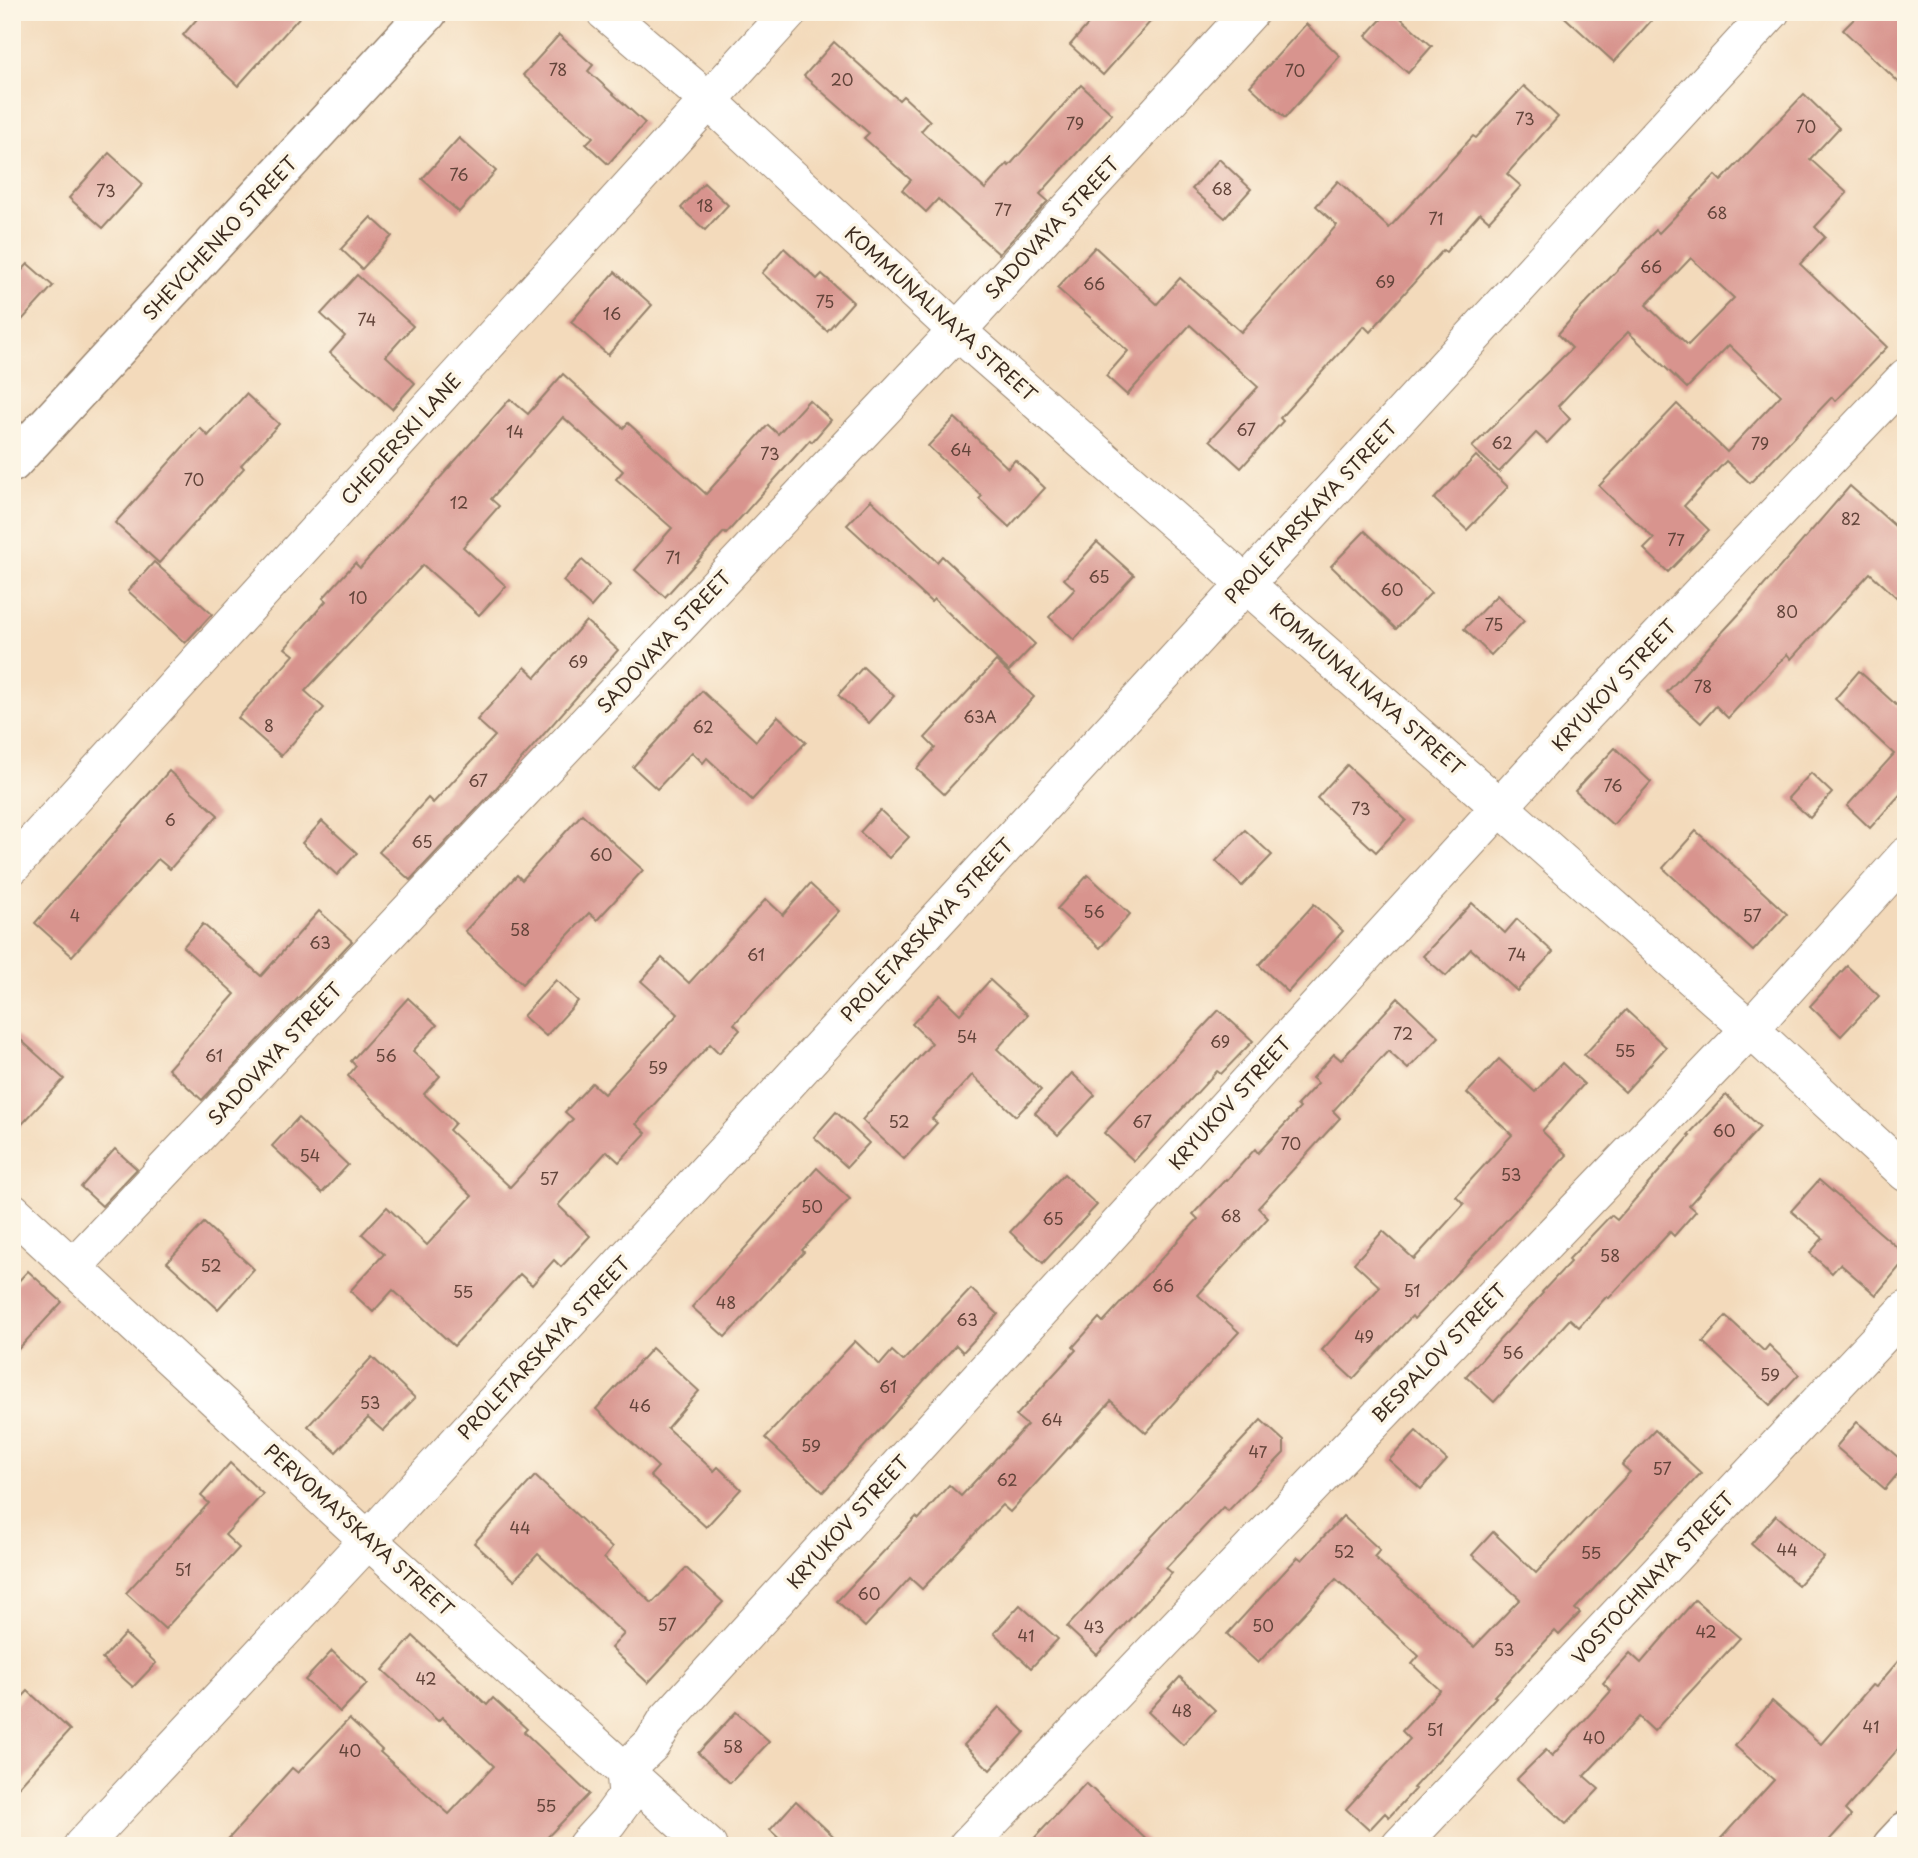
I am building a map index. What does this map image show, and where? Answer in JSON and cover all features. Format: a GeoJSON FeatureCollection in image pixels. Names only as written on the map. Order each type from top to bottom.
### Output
{"type":"FeatureCollection","features":[{"type":"Feature","properties":{"kind":"street","name":"SHEVCHENKO STREET"},"geometry":{"type":"LineString","coordinates":[[12,463],[428,12]]}},
{"type":"Feature","properties":{"kind":"street","name":"KOMMUNALNAYA STREET"},"geometry":{"type":"LineString","coordinates":[[605,12],[709,100],[957,331],[1749,1028],[1906,1173]]}},
{"type":"Feature","properties":{"kind":"street","name":"CHEDERSKI LANE"},"geometry":{"type":"LineString","coordinates":[[12,866],[789,12]]}},
{"type":"Feature","properties":{"kind":"street","name":"SADOVAYA STREET"},"geometry":{"type":"LineString","coordinates":[[73,1267],[957,331],[1250,12]]}},
{"type":"Feature","properties":{"kind":"street","name":"PROLETARSKAYA STREET"},"geometry":{"type":"LineString","coordinates":[[82,1846],[368,1540],[1771,12]]}},
{"type":"Feature","properties":{"kind":"street","name":"KRYUKOV STREET"},"geometry":{"type":"LineString","coordinates":[[625,1770],[652,1744],[666,1721],[1500,807],[1906,377]]}},
{"type":"Feature","properties":{"kind":"street","name":"BESPALOV STREET"},"geometry":{"type":"LineString","coordinates":[[967,1846],[1749,1028],[1906,856]]}},
{"type":"Feature","properties":{"kind":"street","name":"PERVOMAYSKAYA STREET"},"geometry":{"type":"LineString","coordinates":[[14,1215],[368,1540],[708,1846]]}},
{"type":"Feature","properties":{"kind":"street","name":"VOSTOCHNAYA STREET"},"geometry":{"type":"LineString","coordinates":[[1400,1846],[1906,1310]]}},
{"type":"Feature","properties":{"kind":"street"},"geometry":{"type":"LineString","coordinates":[[586,1846],[627,1796],[625,1770]]}},
{"type":"Feature","properties":{"kind":"street"},"geometry":{"type":"LineString","coordinates":[[1892,1846],[1906,1831]]}},
{"type":"Feature","properties":{"kind":"building"},"geometry":{"type":"Polygon","coordinates":[[[203,12],[304,12],[238,86],[183,35],[203,12]]]}},
{"type":"Feature","properties":{"kind":"building"},"geometry":{"type":"Polygon","coordinates":[[[1099,12],[1159,12],[1103,75],[1070,45],[1099,12]]]}},
{"type":"Feature","properties":{"kind":"building"},"geometry":{"type":"Polygon","coordinates":[[[1388,12],[1394,12],[1432,46],[1408,73],[1366,36],[1388,12]]]}},
{"type":"Feature","properties":{"kind":"building"},"geometry":{"type":"Polygon","coordinates":[[[1559,12],[1659,12],[1614,62],[1559,12]]]}},
{"type":"Feature","properties":{"kind":"building"},"geometry":{"type":"Polygon","coordinates":[[[1861,12],[1906,12],[1906,89],[1843,30],[1861,12]]]}},
{"type":"Feature","properties":{"kind":"building"},"geometry":{"type":"Polygon","coordinates":[[[1306,24],[1340,56],[1285,118],[1250,86],[1306,24]]]}},
{"type":"Feature","properties":{"kind":"building"},"geometry":{"type":"Polygon","coordinates":[[[559,35],[593,65],[588,71],[645,123],[608,164],[586,144],[593,137],[523,75],[559,35]]]}},
{"type":"Feature","properties":{"kind":"building"},"geometry":{"type":"Polygon","coordinates":[[[834,42],[899,100],[903,96],[930,121],[921,131],[985,189],[1081,85],[1112,114],[1040,194],[1048,201],[999,254],[938,199],[926,212],[902,190],[911,180],[864,138],[869,133],[804,76],[834,42]]]}},
{"type":"Feature","properties":{"kind":"building"},"geometry":{"type":"Polygon","coordinates":[[[1524,86],[1558,117],[1507,174],[1521,186],[1489,221],[1480,213],[1370,332],[1364,326],[1280,418],[1283,421],[1241,468],[1210,440],[1258,387],[1190,325],[1127,395],[1106,376],[1128,351],[1057,288],[1095,247],[1157,304],[1180,278],[1241,332],[1337,225],[1316,206],[1338,181],[1389,228],[1473,136],[1476,138],[1524,86]]]}},
{"type":"Feature","properties":{"kind":"building"},"geometry":{"type":"Polygon","coordinates":[[[1804,94],[1839,128],[1810,159],[1847,193],[1815,227],[1825,237],[1800,264],[1887,347],[1835,401],[1832,397],[1750,483],[1726,461],[1684,506],[1709,530],[1668,572],[1644,549],[1654,539],[1599,486],[1677,404],[1727,452],[1781,395],[1729,345],[1687,388],[1628,332],[1558,406],[1570,419],[1547,443],[1536,433],[1499,472],[1472,447],[1572,348],[1558,334],[1580,309],[1656,230],[1659,233],[1715,175],[1721,181],[1804,94]],[[1691,258],[1646,305],[1688,345],[1734,298],[1691,258]]]}},
{"type":"Feature","properties":{"kind":"building"},"geometry":{"type":"Polygon","coordinates":[[[459,138],[496,171],[459,212],[422,179],[459,138]]]}},
{"type":"Feature","properties":{"kind":"building"},"geometry":{"type":"Polygon","coordinates":[[[109,153],[143,184],[103,228],[69,198],[109,153]]]}},
{"type":"Feature","properties":{"kind":"building"},"geometry":{"type":"Polygon","coordinates":[[[1219,159],[1251,189],[1225,218],[1192,189],[1219,159]]]}},
{"type":"Feature","properties":{"kind":"building"},"geometry":{"type":"Polygon","coordinates":[[[704,183],[728,205],[705,230],[681,208],[704,183]]]}},
{"type":"Feature","properties":{"kind":"building"},"geometry":{"type":"Polygon","coordinates":[[[371,217],[392,236],[362,269],[341,249],[371,217]]]}},
{"type":"Feature","properties":{"kind":"building"},"geometry":{"type":"Polygon","coordinates":[[[784,248],[817,279],[822,274],[853,302],[827,331],[762,273],[784,248]]]}},
{"type":"Feature","properties":{"kind":"building"},"geometry":{"type":"Polygon","coordinates":[[[28,264],[53,286],[12,331],[12,281],[28,264]]]}},
{"type":"Feature","properties":{"kind":"building"},"geometry":{"type":"Polygon","coordinates":[[[615,272],[652,305],[608,355],[571,322],[615,272]]]}},
{"type":"Feature","properties":{"kind":"building"},"geometry":{"type":"Polygon","coordinates":[[[357,275],[413,326],[386,356],[415,383],[392,409],[330,353],[345,336],[321,314],[357,275]]]}},
{"type":"Feature","properties":{"kind":"building"},"geometry":{"type":"Polygon","coordinates":[[[563,374],[623,428],[628,423],[706,494],[768,425],[778,434],[809,400],[831,420],[665,597],[635,570],[672,528],[616,479],[623,471],[563,417],[491,499],[499,506],[463,547],[506,586],[479,615],[423,565],[305,691],[324,708],[281,756],[238,718],[294,655],[285,648],[326,601],[323,598],[355,563],[360,568],[510,399],[528,414],[563,374]]]}},
{"type":"Feature","properties":{"kind":"building"},"geometry":{"type":"Polygon","coordinates":[[[246,394],[279,424],[241,465],[244,468],[159,563],[115,523],[200,428],[208,436],[246,394]]]}},
{"type":"Feature","properties":{"kind":"building"},"geometry":{"type":"Polygon","coordinates":[[[955,418],[1008,468],[1015,460],[1045,488],[1009,527],[979,499],[982,496],[928,446],[955,418]]]}},
{"type":"Feature","properties":{"kind":"building"},"geometry":{"type":"Polygon","coordinates":[[[1476,456],[1508,487],[1467,530],[1434,499],[1476,456]]]}},
{"type":"Feature","properties":{"kind":"building"},"geometry":{"type":"Polygon","coordinates":[[[1850,486],[1906,536],[1906,606],[1870,573],[1791,659],[1787,654],[1728,718],[1716,706],[1701,723],[1667,692],[1741,612],[1850,486]]]}},
{"type":"Feature","properties":{"kind":"building"},"geometry":{"type":"Polygon","coordinates":[[[871,500],[937,562],[942,556],[1035,644],[1009,671],[934,599],[931,602],[847,525],[871,500]]]}},
{"type":"Feature","properties":{"kind":"building"},"geometry":{"type":"Polygon","coordinates":[[[1365,531],[1431,593],[1396,629],[1331,566],[1365,531]]]}},
{"type":"Feature","properties":{"kind":"building"},"geometry":{"type":"Polygon","coordinates":[[[1097,542],[1134,575],[1074,640],[1049,617],[1075,589],[1064,579],[1097,542]]]}},
{"type":"Feature","properties":{"kind":"building"},"geometry":{"type":"Polygon","coordinates":[[[582,560],[610,585],[591,607],[563,581],[582,560]]]}},
{"type":"Feature","properties":{"kind":"building"},"geometry":{"type":"Polygon","coordinates":[[[154,562],[212,614],[185,643],[128,591],[154,562]]]}},
{"type":"Feature","properties":{"kind":"building"},"geometry":{"type":"Polygon","coordinates":[[[1497,595],[1524,621],[1491,655],[1464,629],[1497,595]]]}},
{"type":"Feature","properties":{"kind":"building"},"geometry":{"type":"Polygon","coordinates":[[[586,621],[618,650],[491,794],[410,880],[379,852],[428,798],[433,803],[495,736],[477,720],[525,667],[536,677],[586,621]]]}},
{"type":"Feature","properties":{"kind":"building"},"geometry":{"type":"Polygon","coordinates":[[[996,661],[1034,697],[944,794],[917,769],[935,748],[925,738],[996,661]]]}},
{"type":"Feature","properties":{"kind":"building"},"geometry":{"type":"Polygon","coordinates":[[[863,667],[894,696],[869,723],[838,695],[863,667]]]}},
{"type":"Feature","properties":{"kind":"building"},"geometry":{"type":"Polygon","coordinates":[[[1859,671],[1906,714],[1906,788],[1870,828],[1847,806],[1894,754],[1835,699],[1859,671]]]}},
{"type":"Feature","properties":{"kind":"building"},"geometry":{"type":"Polygon","coordinates":[[[702,691],[756,741],[778,716],[806,742],[752,800],[707,758],[703,763],[692,752],[657,789],[633,767],[702,691]]]}},
{"type":"Feature","properties":{"kind":"building"},"geometry":{"type":"Polygon","coordinates":[[[1615,748],[1651,782],[1613,825],[1575,791],[1615,748]]]}},
{"type":"Feature","properties":{"kind":"building"},"geometry":{"type":"Polygon","coordinates":[[[1347,765],[1406,820],[1376,852],[1317,798],[1347,765]]]}},
{"type":"Feature","properties":{"kind":"building"},"geometry":{"type":"Polygon","coordinates":[[[169,771],[218,815],[170,869],[158,859],[72,956],[35,923],[169,771]]]}},
{"type":"Feature","properties":{"kind":"building"},"geometry":{"type":"Polygon","coordinates":[[[1811,773],[1832,793],[1810,818],[1788,798],[1811,773]]]}},
{"type":"Feature","properties":{"kind":"building"},"geometry":{"type":"Polygon","coordinates":[[[880,810],[909,837],[889,858],[860,832],[880,810]]]}},
{"type":"Feature","properties":{"kind":"building"},"geometry":{"type":"Polygon","coordinates":[[[582,814],[643,870],[597,920],[589,913],[522,984],[465,931],[517,875],[522,880],[582,814]]]}},
{"type":"Feature","properties":{"kind":"building"},"geometry":{"type":"Polygon","coordinates":[[[322,821],[357,853],[337,875],[302,843],[322,821]]]}},
{"type":"Feature","properties":{"kind":"building"},"geometry":{"type":"Polygon","coordinates":[[[1245,830],[1272,855],[1242,886],[1216,861],[1245,830]]]}},
{"type":"Feature","properties":{"kind":"building"},"geometry":{"type":"Polygon","coordinates":[[[1696,831],[1787,914],[1753,951],[1663,868],[1696,831]]]}},
{"type":"Feature","properties":{"kind":"building"},"geometry":{"type":"Polygon","coordinates":[[[1088,875],[1130,914],[1100,948],[1057,909],[1088,875]]]}},
{"type":"Feature","properties":{"kind":"building"},"geometry":{"type":"Polygon","coordinates":[[[810,884],[839,911],[734,1024],[740,1030],[719,1053],[710,1044],[636,1124],[646,1133],[619,1162],[607,1151],[558,1205],[590,1236],[561,1267],[554,1260],[532,1285],[520,1274],[454,1346],[393,1290],[373,1312],[350,1291],[384,1254],[362,1234],[387,1207],[427,1245],[472,1196],[348,1076],[356,1066],[351,1061],[408,998],[437,1025],[413,1051],[440,1076],[424,1094],[455,1123],[449,1130],[510,1187],[573,1119],[565,1112],[592,1083],[604,1094],[678,1014],[641,981],[662,958],[689,983],[766,899],[783,915],[810,884]]]}},
{"type":"Feature","properties":{"kind":"building"},"geometry":{"type":"Polygon","coordinates":[[[1472,903],[1505,933],[1517,919],[1553,952],[1517,991],[1471,949],[1446,976],[1423,956],[1472,903]]]}},
{"type":"Feature","properties":{"kind":"building"},"geometry":{"type":"Polygon","coordinates":[[[1314,904],[1343,931],[1288,992],[1259,965],[1314,904]]]}},
{"type":"Feature","properties":{"kind":"building"},"geometry":{"type":"Polygon","coordinates":[[[319,911],[352,941],[202,1100],[168,1069],[235,994],[183,947],[203,924],[261,976],[319,911]]]}},
{"type":"Feature","properties":{"kind":"building"},"geometry":{"type":"Polygon","coordinates":[[[1847,966],[1879,996],[1841,1036],[1810,1006],[1847,966]]]}},
{"type":"Feature","properties":{"kind":"building"},"geometry":{"type":"Polygon","coordinates":[[[556,980],[578,1001],[546,1036],[523,1016],[556,980]]]}},
{"type":"Feature","properties":{"kind":"building"},"geometry":{"type":"Polygon","coordinates":[[[990,980],[1028,1015],[997,1049],[1041,1090],[1016,1116],[972,1075],[932,1119],[937,1123],[904,1159],[862,1120],[932,1043],[912,1024],[940,995],[960,1014],[990,980]]]}},
{"type":"Feature","properties":{"kind":"building"},"geometry":{"type":"Polygon","coordinates":[[[1398,998],[1439,1037],[1408,1069],[1388,1051],[1333,1111],[1340,1118],[1258,1208],[1268,1218],[1198,1295],[1239,1332],[1146,1433],[1111,1401],[1010,1512],[1002,1505],[922,1589],[910,1578],[865,1627],[837,1601],[949,1485],[961,1496],[1027,1425],[1016,1416],[1076,1350],[1073,1347],[1099,1318],[1103,1322],[1198,1219],[1193,1214],[1226,1179],[1255,1149],[1258,1153],[1300,1108],[1297,1105],[1318,1083],[1312,1078],[1334,1054],[1341,1060],[1398,998]]]}},
{"type":"Feature","properties":{"kind":"building"},"geometry":{"type":"Polygon","coordinates":[[[1219,1010],[1253,1041],[1221,1074],[1217,1071],[1134,1161],[1104,1133],[1219,1010]]]}},
{"type":"Feature","properties":{"kind":"building"},"geometry":{"type":"Polygon","coordinates":[[[1626,1010],[1666,1047],[1625,1092],[1584,1055],[1626,1010]]]}},
{"type":"Feature","properties":{"kind":"building"},"geometry":{"type":"Polygon","coordinates":[[[12,1032],[64,1079],[12,1135],[12,1032]]]}},
{"type":"Feature","properties":{"kind":"building"},"geometry":{"type":"Polygon","coordinates":[[[1499,1059],[1535,1092],[1562,1063],[1584,1084],[1542,1131],[1567,1155],[1414,1319],[1412,1316],[1353,1379],[1322,1350],[1380,1287],[1354,1263],[1383,1231],[1414,1259],[1464,1204],[1456,1196],[1512,1135],[1467,1093],[1499,1059]]]}},
{"type":"Feature","properties":{"kind":"building"},"geometry":{"type":"Polygon","coordinates":[[[1072,1073],[1095,1095],[1058,1135],[1035,1113],[1072,1073]]]}},
{"type":"Feature","properties":{"kind":"building"},"geometry":{"type":"Polygon","coordinates":[[[1726,1095],[1760,1127],[1689,1205],[1696,1211],[1674,1236],[1670,1232],[1579,1327],[1570,1319],[1494,1402],[1466,1376],[1611,1215],[1617,1220],[1690,1136],[1688,1135],[1726,1095]]]}},
{"type":"Feature","properties":{"kind":"building"},"geometry":{"type":"Polygon","coordinates":[[[836,1112],[869,1143],[847,1167],[814,1137],[836,1112]]]}},
{"type":"Feature","properties":{"kind":"building"},"geometry":{"type":"Polygon","coordinates":[[[298,1118],[348,1165],[322,1193],[272,1146],[298,1118]]]}},
{"type":"Feature","properties":{"kind":"building"},"geometry":{"type":"Polygon","coordinates":[[[115,1149],[137,1169],[102,1206],[81,1187],[115,1149]]]}},
{"type":"Feature","properties":{"kind":"building"},"geometry":{"type":"Polygon","coordinates":[[[817,1168],[850,1199],[725,1337],[692,1307],[817,1168]]]}},
{"type":"Feature","properties":{"kind":"building"},"geometry":{"type":"Polygon","coordinates":[[[1064,1174],[1097,1205],[1043,1263],[1010,1232],[1064,1174]]]}},
{"type":"Feature","properties":{"kind":"building"},"geometry":{"type":"Polygon","coordinates":[[[1819,1180],[1906,1255],[1906,1259],[1876,1295],[1840,1264],[1832,1273],[1810,1253],[1823,1238],[1791,1211],[1819,1180]]]}},
{"type":"Feature","properties":{"kind":"building"},"geometry":{"type":"Polygon","coordinates":[[[204,1223],[254,1269],[218,1309],[167,1262],[204,1223]]]}},
{"type":"Feature","properties":{"kind":"building"},"geometry":{"type":"Polygon","coordinates":[[[28,1271],[62,1302],[12,1356],[12,1288],[28,1271]]]}},
{"type":"Feature","properties":{"kind":"building"},"geometry":{"type":"Polygon","coordinates":[[[971,1289],[998,1314],[963,1352],[956,1345],[823,1492],[765,1438],[855,1341],[880,1365],[892,1351],[903,1361],[971,1289]]]}},
{"type":"Feature","properties":{"kind":"building"},"geometry":{"type":"Polygon","coordinates":[[[1726,1316],[1764,1351],[1769,1345],[1799,1374],[1770,1405],[1703,1342],[1726,1316]]]}},
{"type":"Feature","properties":{"kind":"building"},"geometry":{"type":"Polygon","coordinates":[[[652,1348],[699,1391],[667,1428],[714,1471],[718,1467],[741,1489],[706,1527],[650,1476],[658,1467],[596,1409],[652,1348]]]}},
{"type":"Feature","properties":{"kind":"building"},"geometry":{"type":"Polygon","coordinates":[[[372,1357],[415,1398],[383,1431],[368,1418],[336,1452],[308,1426],[372,1357]]]}},
{"type":"Feature","properties":{"kind":"building"},"geometry":{"type":"Polygon","coordinates":[[[1261,1420],[1284,1441],[1284,1453],[1228,1511],[1223,1507],[1166,1568],[1172,1573],[1097,1655],[1067,1627],[1261,1420]]]}},
{"type":"Feature","properties":{"kind":"building"},"geometry":{"type":"Polygon","coordinates":[[[1857,1422],[1906,1464],[1885,1489],[1836,1447],[1857,1422]]]}},
{"type":"Feature","properties":{"kind":"building"},"geometry":{"type":"Polygon","coordinates":[[[1655,1430],[1701,1473],[1575,1609],[1580,1613],[1559,1635],[1555,1631],[1494,1696],[1496,1697],[1389,1817],[1385,1813],[1369,1830],[1346,1809],[1410,1739],[1402,1731],[1440,1690],[1412,1664],[1419,1656],[1336,1579],[1258,1663],[1227,1634],[1298,1557],[1302,1560],[1343,1516],[1380,1550],[1374,1557],[1474,1647],[1520,1599],[1472,1555],[1493,1532],[1536,1573],[1630,1472],[1622,1465],[1655,1430]]]}},
{"type":"Feature","properties":{"kind":"building"},"geometry":{"type":"Polygon","coordinates":[[[1416,1431],[1447,1460],[1421,1489],[1389,1460],[1416,1431]]]}},
{"type":"Feature","properties":{"kind":"building"},"geometry":{"type":"Polygon","coordinates":[[[230,1463],[263,1494],[225,1535],[239,1548],[165,1629],[126,1593],[209,1503],[201,1496],[230,1463]]]}},
{"type":"Feature","properties":{"kind":"building"},"geometry":{"type":"Polygon","coordinates":[[[535,1476],[612,1548],[604,1558],[652,1603],[686,1568],[723,1602],[648,1683],[611,1648],[624,1634],[538,1554],[514,1580],[474,1543],[535,1476]]]}},
{"type":"Feature","properties":{"kind":"building"},"geometry":{"type":"Polygon","coordinates":[[[1776,1515],[1824,1557],[1798,1585],[1751,1544],[1776,1515]]]}},
{"type":"Feature","properties":{"kind":"building"},"geometry":{"type":"Polygon","coordinates":[[[1695,1600],[1740,1638],[1654,1731],[1639,1717],[1584,1776],[1599,1789],[1566,1824],[1517,1779],[1546,1750],[1552,1756],[1611,1691],[1603,1683],[1630,1653],[1641,1663],[1695,1600]]]}},
{"type":"Feature","properties":{"kind":"building"},"geometry":{"type":"Polygon","coordinates":[[[1020,1605],[1058,1639],[1031,1668],[994,1633],[1020,1605]]]}},
{"type":"Feature","properties":{"kind":"building"},"geometry":{"type":"Polygon","coordinates":[[[125,1634],[156,1663],[133,1687],[102,1659],[125,1634]]]}},
{"type":"Feature","properties":{"kind":"building"},"geometry":{"type":"Polygon","coordinates":[[[413,1636],[487,1705],[493,1698],[527,1729],[524,1732],[589,1794],[539,1846],[222,1846],[292,1768],[298,1773],[349,1719],[382,1750],[380,1752],[449,1814],[494,1766],[442,1717],[438,1721],[383,1670],[413,1636]]]}},
{"type":"Feature","properties":{"kind":"building"},"geometry":{"type":"Polygon","coordinates":[[[332,1651],[367,1684],[340,1712],[305,1680],[332,1651]]]}},
{"type":"Feature","properties":{"kind":"building"},"geometry":{"type":"Polygon","coordinates":[[[1906,1652],[1906,1740],[1845,1810],[1851,1816],[1824,1846],[1714,1846],[1774,1780],[1735,1746],[1772,1701],[1821,1744],[1872,1685],[1876,1687],[1906,1652]]]}},
{"type":"Feature","properties":{"kind":"building"},"geometry":{"type":"Polygon","coordinates":[[[1180,1677],[1215,1710],[1183,1745],[1148,1712],[1180,1677]]]}},
{"type":"Feature","properties":{"kind":"building"},"geometry":{"type":"Polygon","coordinates":[[[28,1691],[70,1730],[12,1794],[12,1708],[28,1691]]]}},
{"type":"Feature","properties":{"kind":"building"},"geometry":{"type":"Polygon","coordinates":[[[999,1707],[1025,1732],[990,1770],[964,1745],[999,1707]]]}},
{"type":"Feature","properties":{"kind":"building"},"geometry":{"type":"Polygon","coordinates":[[[736,1712],[769,1742],[730,1783],[698,1753],[736,1712]]]}},
{"type":"Feature","properties":{"kind":"building"},"geometry":{"type":"Polygon","coordinates":[[[1086,1783],[1153,1846],[1027,1846],[1086,1783]]]}},
{"type":"Feature","properties":{"kind":"building"},"geometry":{"type":"Polygon","coordinates":[[[796,1801],[844,1846],[787,1846],[770,1830],[796,1801]]]}}]}
